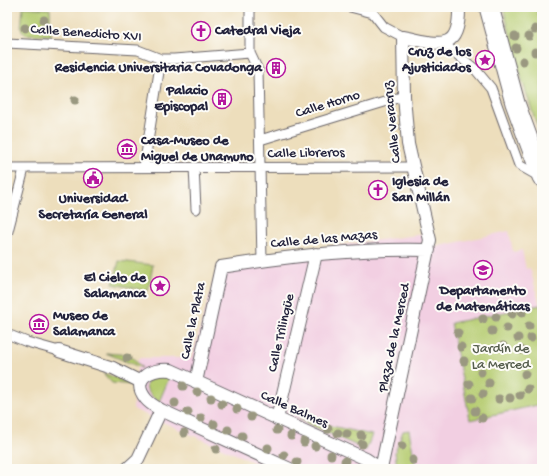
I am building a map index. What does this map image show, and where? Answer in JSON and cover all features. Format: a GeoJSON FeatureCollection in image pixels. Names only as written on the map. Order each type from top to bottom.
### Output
{"type":"FeatureCollection","features":[{"type":"Feature","properties":{"kind":"main road"},"geometry":{"type":"LineString","coordinates":[[489,7],[515,103],[542,178]]}},
{"type":"Feature","properties":{"kind":"street"},"geometry":{"type":"LineString","coordinates":[[250,7],[250,53],[258,70],[262,260]]}},
{"type":"Feature","properties":{"kind":"street"},"geometry":{"type":"LineString","coordinates":[[350,7],[372,10],[384,26],[403,37],[444,44],[474,69],[491,88],[520,165],[542,178]]}},
{"type":"Feature","properties":{"kind":"street"},"geometry":{"type":"LineString","coordinates":[[444,44],[451,40],[458,30],[459,7]]}},
{"type":"Feature","properties":{"kind":"street","name":"Calle Veracruz"},"geometry":{"type":"LineString","coordinates":[[403,37],[404,96],[408,144],[430,240],[429,250]]}},
{"type":"Feature","properties":{"kind":"street","name":"Calle Benedicto XVI"},"geometry":{"type":"LineString","coordinates":[[7,43],[138,50],[161,59]]}},
{"type":"Feature","properties":{"kind":"street"},"geometry":{"type":"LineString","coordinates":[[144,167],[161,59],[174,60],[250,53]]}},
{"type":"Feature","properties":{"kind":"street","name":"Calle Horno"},"geometry":{"type":"LineString","coordinates":[[260,140],[404,96]]}},
{"type":"Feature","properties":{"kind":"street"},"geometry":{"type":"LineString","coordinates":[[194,167],[196,209]]}},
{"type":"Feature","properties":{"kind":"street","name":"Calle Libreros"},"geometry":{"type":"LineString","coordinates":[[7,168],[194,167],[260,169],[413,167]]}},
{"type":"Feature","properties":{"kind":"street"},"geometry":{"type":"LineString","coordinates":[[7,235],[24,169]]}},
{"type":"Feature","properties":{"kind":"street","name":"Calle de las Mazas"},"geometry":{"type":"LineString","coordinates":[[221,266],[316,254],[383,249],[429,250]]}},
{"type":"Feature","properties":{"kind":"street","name":"Plaza de la Merced"},"geometry":{"type":"LineString","coordinates":[[381,469],[429,250]]}},
{"type":"Feature","properties":{"kind":"street","name":"Calle Trilingüe"},"geometry":{"type":"LineString","coordinates":[[277,419],[316,254]]}},
{"type":"Feature","properties":{"kind":"street","name":"Calle la Plata"},"geometry":{"type":"LineString","coordinates":[[196,382],[221,266]]}},
{"type":"Feature","properties":{"kind":"street"},"geometry":{"type":"LineString","coordinates":[[7,334],[27,342],[113,368],[141,382],[146,400],[161,410],[290,469]]}},
{"type":"Feature","properties":{"kind":"street","name":"Calle Balmes"},"geometry":{"type":"LineString","coordinates":[[141,382],[149,372],[160,369],[171,370],[366,459],[375,465],[377,469]]}},
{"type":"Feature","properties":{"kind":"street"},"geometry":{"type":"LineString","coordinates":[[127,469],[138,459],[161,410]]}},
{"type":"Feature","properties":{"kind":"shaded area"},"geometry":{"type":"Polygon","coordinates":[[[509,231],[513,252],[522,250],[526,269],[530,268],[542,314],[542,469],[269,469],[133,409],[138,358],[192,358],[217,269],[333,246],[425,234],[435,247],[509,231]]]}},
{"type":"Feature","properties":{"kind":"green space"},"geometry":{"type":"Polygon","coordinates":[[[23,7],[50,9],[51,36],[25,34],[21,29],[23,7]]]}},
{"type":"Feature","properties":{"kind":"green space"},"geometry":{"type":"Polygon","coordinates":[[[503,7],[535,7],[542,22],[542,141],[522,80],[503,7]]]}},
{"type":"Feature","properties":{"kind":"green space"},"geometry":{"type":"Polygon","coordinates":[[[119,261],[153,265],[148,291],[113,284],[119,261]]]}},
{"type":"Feature","properties":{"kind":"green space","name":"Jardín de La Merced"},"geometry":{"type":"Polygon","coordinates":[[[540,305],[542,314],[542,404],[470,420],[451,323],[540,305]]]}},
{"type":"Feature","properties":{"kind":"green space"},"geometry":{"type":"Polygon","coordinates":[[[106,353],[130,355],[142,368],[106,353]]]}},
{"type":"Feature","properties":{"kind":"green space"},"geometry":{"type":"Polygon","coordinates":[[[103,373],[132,384],[134,385],[112,383],[103,373]]]}},
{"type":"Feature","properties":{"kind":"green space"},"geometry":{"type":"Polygon","coordinates":[[[162,375],[170,376],[159,402],[150,394],[146,386],[150,379],[162,375]]]}},
{"type":"Feature","properties":{"kind":"green space"},"geometry":{"type":"Polygon","coordinates":[[[295,418],[372,435],[366,450],[295,418]]]}},
{"type":"Feature","properties":{"kind":"green space"},"geometry":{"type":"Polygon","coordinates":[[[409,430],[416,469],[399,469],[397,468],[395,452],[403,431],[409,430]]]}},
{"type":"Feature","properties":{"kind":"place","name":"Catedral Vieja"},"geometry":{"type":"Point","coordinates":[201,31]}},
{"type":"Feature","properties":{"kind":"place","name":"Cruz de los Ajusticiados"},"geometry":{"type":"Point","coordinates":[485,60]}},
{"type":"Feature","properties":{"kind":"place","name":"Residencia Universitaria Covadonga"},"geometry":{"type":"Point","coordinates":[276,68]}},
{"type":"Feature","properties":{"kind":"place","name":"Palacio Episcopal"},"geometry":{"type":"Point","coordinates":[222,99]}},
{"type":"Feature","properties":{"kind":"place","name":"Casa-Museo de Miguel de Unamuno"},"geometry":{"type":"Point","coordinates":[127,149]}},
{"type":"Feature","properties":{"kind":"place","name":"Universidad Secretaría General"},"geometry":{"type":"Point","coordinates":[93,178]}},
{"type":"Feature","properties":{"kind":"place","name":"Iglesia de San Millán"},"geometry":{"type":"Point","coordinates":[378,190]}},
{"type":"Feature","properties":{"kind":"place","name":"Departamento de Matemáticas"},"geometry":{"type":"Point","coordinates":[483,270]}},
{"type":"Feature","properties":{"kind":"place","name":"El Cielo de Salamanca"},"geometry":{"type":"Point","coordinates":[160,286]}},
{"type":"Feature","properties":{"kind":"place","name":"Museo de Salamanca"},"geometry":{"type":"Point","coordinates":[39,324]}}]}
